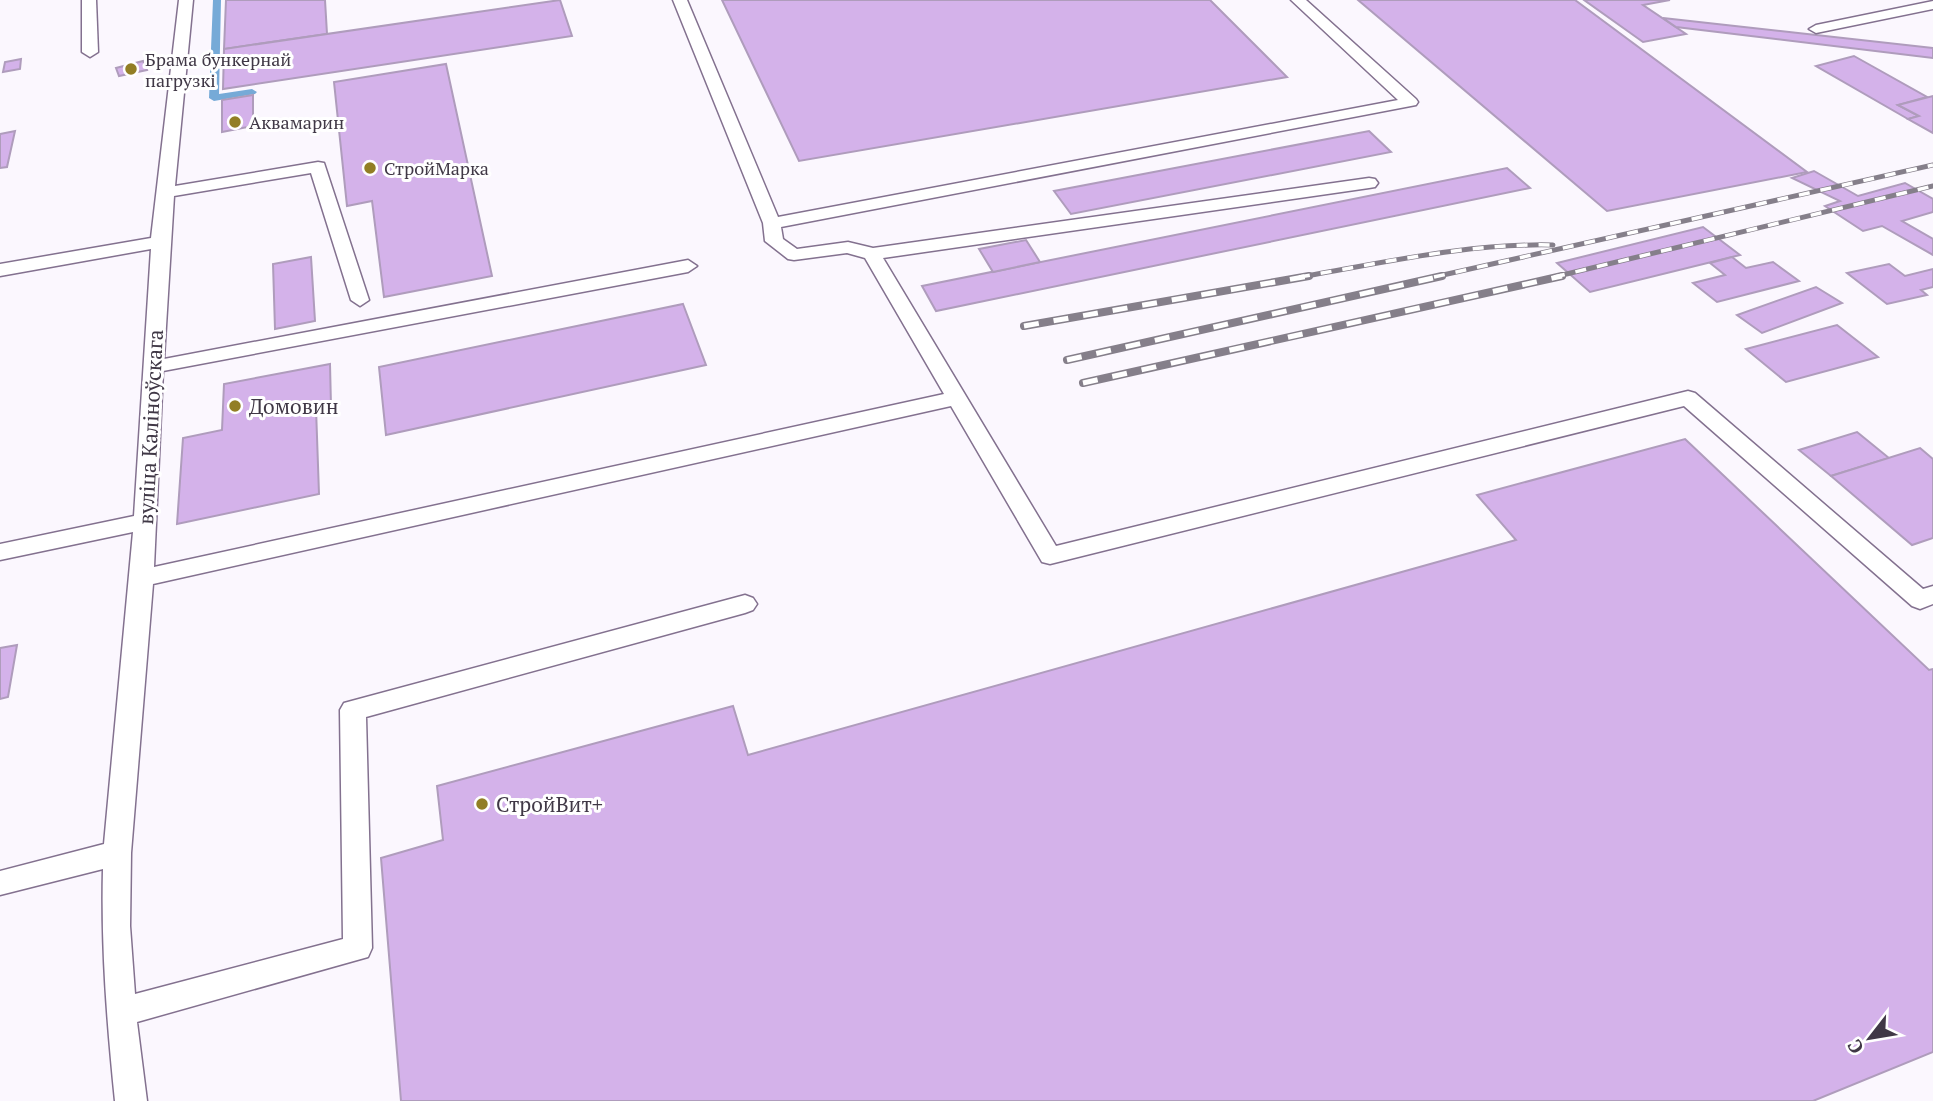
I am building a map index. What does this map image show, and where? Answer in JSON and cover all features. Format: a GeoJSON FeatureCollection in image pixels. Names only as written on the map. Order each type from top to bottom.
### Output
{"type":"FeatureCollection","features":[{"type":"Feature","properties":{"kind":"lane"},"geometry":{"type":"LineString","coordinates":[[89,0],[90,52]]}},
{"type":"Feature","properties":{"kind":"lane","name":"вуліца Каліноўскага"},"geometry":{"type":"LineString","coordinates":[[131,1101],[121,1012],[116,926],[117,853],[142,578],[160,242],[186,0]]}},
{"type":"Feature","properties":{"kind":"lane"},"geometry":{"type":"LineString","coordinates":[[680,0],[772,223],[774,241],[794,255],[848,247],[872,254],[1369,183]]}},
{"type":"Feature","properties":{"kind":"lane"},"geometry":{"type":"LineString","coordinates":[[772,223],[1410,102],[1298,0]]}},
{"type":"Feature","properties":{"kind":"lane"},"geometry":{"type":"LineString","coordinates":[[1816,29],[1933,5]]}},
{"type":"Feature","properties":{"kind":"lane"},"geometry":{"type":"LineString","coordinates":[[167,192],[318,167],[360,300]]}},
{"type":"Feature","properties":{"kind":"lane"},"geometry":{"type":"LineString","coordinates":[[0,270],[160,242]]}},
{"type":"Feature","properties":{"kind":"lane"},"geometry":{"type":"LineString","coordinates":[[872,254],[1050,556],[1688,398],[1920,600],[1933,595]]}},
{"type":"Feature","properties":{"kind":"lane"},"geometry":{"type":"LineString","coordinates":[[152,367],[688,266]]}},
{"type":"Feature","properties":{"kind":"lane"},"geometry":{"type":"LineString","coordinates":[[142,578],[957,398]]}},
{"type":"Feature","properties":{"kind":"lane"},"geometry":{"type":"LineString","coordinates":[[0,552],[145,523]]}},
{"type":"Feature","properties":{"kind":"lane"},"geometry":{"type":"LineString","coordinates":[[121,1012],[358,948],[353,709],[745,604]]}},
{"type":"Feature","properties":{"kind":"lane"},"geometry":{"type":"LineString","coordinates":[[0,883],[117,853]]}},
{"type":"Feature","properties":{"kind":"building"},"geometry":{"type":"Polygon","coordinates":[[[226,0],[325,0],[327,34],[224,49],[226,0]]]}},
{"type":"Feature","properties":{"kind":"building"},"geometry":{"type":"Polygon","coordinates":[[[560,0],[572,36],[223,89],[224,49],[560,0]]]}},
{"type":"Feature","properties":{"kind":"building"},"geometry":{"type":"Polygon","coordinates":[[[722,0],[1210,0],[1287,77],[799,161],[722,0]]]}},
{"type":"Feature","properties":{"kind":"building"},"geometry":{"type":"Polygon","coordinates":[[[1358,0],[1575,0],[1807,172],[1607,211],[1358,0]]]}},
{"type":"Feature","properties":{"kind":"building"},"geometry":{"type":"Polygon","coordinates":[[[1584,0],[1670,0],[1643,5],[1686,34],[1643,42],[1584,0]]]}},
{"type":"Feature","properties":{"kind":"building"},"geometry":{"type":"Polygon","coordinates":[[[1663,18],[1933,48],[1933,58],[1676,27],[1663,18]]]}},
{"type":"Feature","properties":{"kind":"building"},"geometry":{"type":"Polygon","coordinates":[[[1854,56],[1927,97],[1898,105],[1919,116],[1908,119],[1816,66],[1854,56]]]}},
{"type":"Feature","properties":{"kind":"building"},"geometry":{"type":"Polygon","coordinates":[[[21,59],[20,69],[3,72],[5,62],[21,59]]]}},
{"type":"Feature","properties":{"kind":"building","name":"Брама бункернай пагрузкі"},"geometry":{"type":"Polygon","coordinates":[[[143,61],[147,70],[119,76],[116,68],[143,61]]]}},
{"type":"Feature","properties":{"kind":"building"},"geometry":{"type":"Polygon","coordinates":[[[446,64],[492,276],[384,297],[372,201],[347,206],[334,82],[446,64]]]}},
{"type":"Feature","properties":{"kind":"building"},"geometry":{"type":"Polygon","coordinates":[[[253,95],[253,126],[222,132],[222,100],[253,95]]]}},
{"type":"Feature","properties":{"kind":"building"},"geometry":{"type":"Polygon","coordinates":[[[1933,96],[1933,133],[1908,119],[1919,116],[1898,105],[1933,96]]]}},
{"type":"Feature","properties":{"kind":"building"},"geometry":{"type":"Polygon","coordinates":[[[15,131],[7,167],[0,168],[0,134],[15,131]]]}},
{"type":"Feature","properties":{"kind":"building"},"geometry":{"type":"Polygon","coordinates":[[[1369,131],[1391,152],[1071,214],[1054,191],[1369,131]]]}},
{"type":"Feature","properties":{"kind":"building"},"geometry":{"type":"Polygon","coordinates":[[[1507,168],[1530,188],[936,311],[922,286],[1507,168]]]}},
{"type":"Feature","properties":{"kind":"building"},"geometry":{"type":"Polygon","coordinates":[[[1814,171],[1858,196],[1905,183],[1933,199],[1933,212],[1902,221],[1933,239],[1933,255],[1882,226],[1863,231],[1825,206],[1840,201],[1792,178],[1814,171]]]}},
{"type":"Feature","properties":{"kind":"building"},"geometry":{"type":"Polygon","coordinates":[[[1703,227],[1740,255],[1590,292],[1557,263],[1703,227]]]}},
{"type":"Feature","properties":{"kind":"building"},"geometry":{"type":"Polygon","coordinates":[[[1026,240],[1040,262],[993,272],[979,249],[1026,240]]]}},
{"type":"Feature","properties":{"kind":"building"},"geometry":{"type":"Polygon","coordinates":[[[311,257],[315,321],[275,329],[273,264],[311,257]]]}},
{"type":"Feature","properties":{"kind":"building"},"geometry":{"type":"Polygon","coordinates":[[[1732,257],[1746,268],[1773,262],[1799,281],[1717,302],[1693,283],[1725,275],[1710,263],[1732,257]]]}},
{"type":"Feature","properties":{"kind":"building"},"geometry":{"type":"Polygon","coordinates":[[[1889,264],[1905,276],[1933,269],[1933,287],[1921,290],[1927,295],[1887,304],[1847,273],[1889,264]]]}},
{"type":"Feature","properties":{"kind":"building"},"geometry":{"type":"Polygon","coordinates":[[[1816,287],[1842,303],[1762,333],[1737,315],[1816,287]]]}},
{"type":"Feature","properties":{"kind":"building"},"geometry":{"type":"Polygon","coordinates":[[[683,304],[706,365],[386,435],[379,367],[683,304]]]}},
{"type":"Feature","properties":{"kind":"building"},"geometry":{"type":"Polygon","coordinates":[[[1837,325],[1878,357],[1786,382],[1746,349],[1837,325]]]}},
{"type":"Feature","properties":{"kind":"building"},"geometry":{"type":"Polygon","coordinates":[[[330,364],[331,406],[316,408],[319,494],[177,524],[183,438],[222,430],[224,384],[330,364]]]}},
{"type":"Feature","properties":{"kind":"building"},"geometry":{"type":"Polygon","coordinates":[[[1857,432],[1889,458],[1831,476],[1799,450],[1857,432]]]}},
{"type":"Feature","properties":{"kind":"building"},"geometry":{"type":"Polygon","coordinates":[[[1685,439],[1929,670],[1933,669],[1933,1052],[1813,1101],[401,1101],[381,858],[443,840],[437,786],[733,706],[748,755],[1516,540],[1477,495],[1685,439]]]}},
{"type":"Feature","properties":{"kind":"building"},"geometry":{"type":"Polygon","coordinates":[[[1920,448],[1933,459],[1933,538],[1912,545],[1831,476],[1920,448]]]}},
{"type":"Feature","properties":{"kind":"building"},"geometry":{"type":"Polygon","coordinates":[[[17,645],[8,697],[0,699],[0,648],[17,645]]]}},
{"type":"Feature","properties":{"kind":"waterway"},"geometry":{"type":"LineString","coordinates":[[217,0],[214,98],[252,92]]}},
{"type":"Feature","properties":{"kind":"railway"},"geometry":{"type":"LineString","coordinates":[[1434,277],[1933,165]]}},
{"type":"Feature","properties":{"kind":"railway"},"geometry":{"type":"LineString","coordinates":[[1554,277],[1933,186]]}},
{"type":"Feature","properties":{"kind":"railway"},"geometry":{"type":"LineString","coordinates":[[1299,277],[1457,251],[1553,245]]}},
{"type":"Feature","properties":{"kind":"railway"},"geometry":{"type":"LineString","coordinates":[[1024,326],[1309,276]]}},
{"type":"Feature","properties":{"kind":"railway"},"geometry":{"type":"LineString","coordinates":[[1067,360],[1442,276]]}},
{"type":"Feature","properties":{"kind":"railway"},"geometry":{"type":"LineString","coordinates":[[1083,383],[1562,276]]}},
{"type":"Feature","properties":{"kind":"place","name":"Брама бункернай пагрузкі"},"geometry":{"type":"Point","coordinates":[131,69]}},
{"type":"Feature","properties":{"kind":"place","name":"Аквамарин"},"geometry":{"type":"Point","coordinates":[235,122]}},
{"type":"Feature","properties":{"kind":"place","name":"СтройМарка"},"geometry":{"type":"Point","coordinates":[370,168]}},
{"type":"Feature","properties":{"kind":"place","name":"Домовин"},"geometry":{"type":"Point","coordinates":[235,406]}},
{"type":"Feature","properties":{"kind":"place","name":"СтройВит+"},"geometry":{"type":"Point","coordinates":[482,804]}}]}
